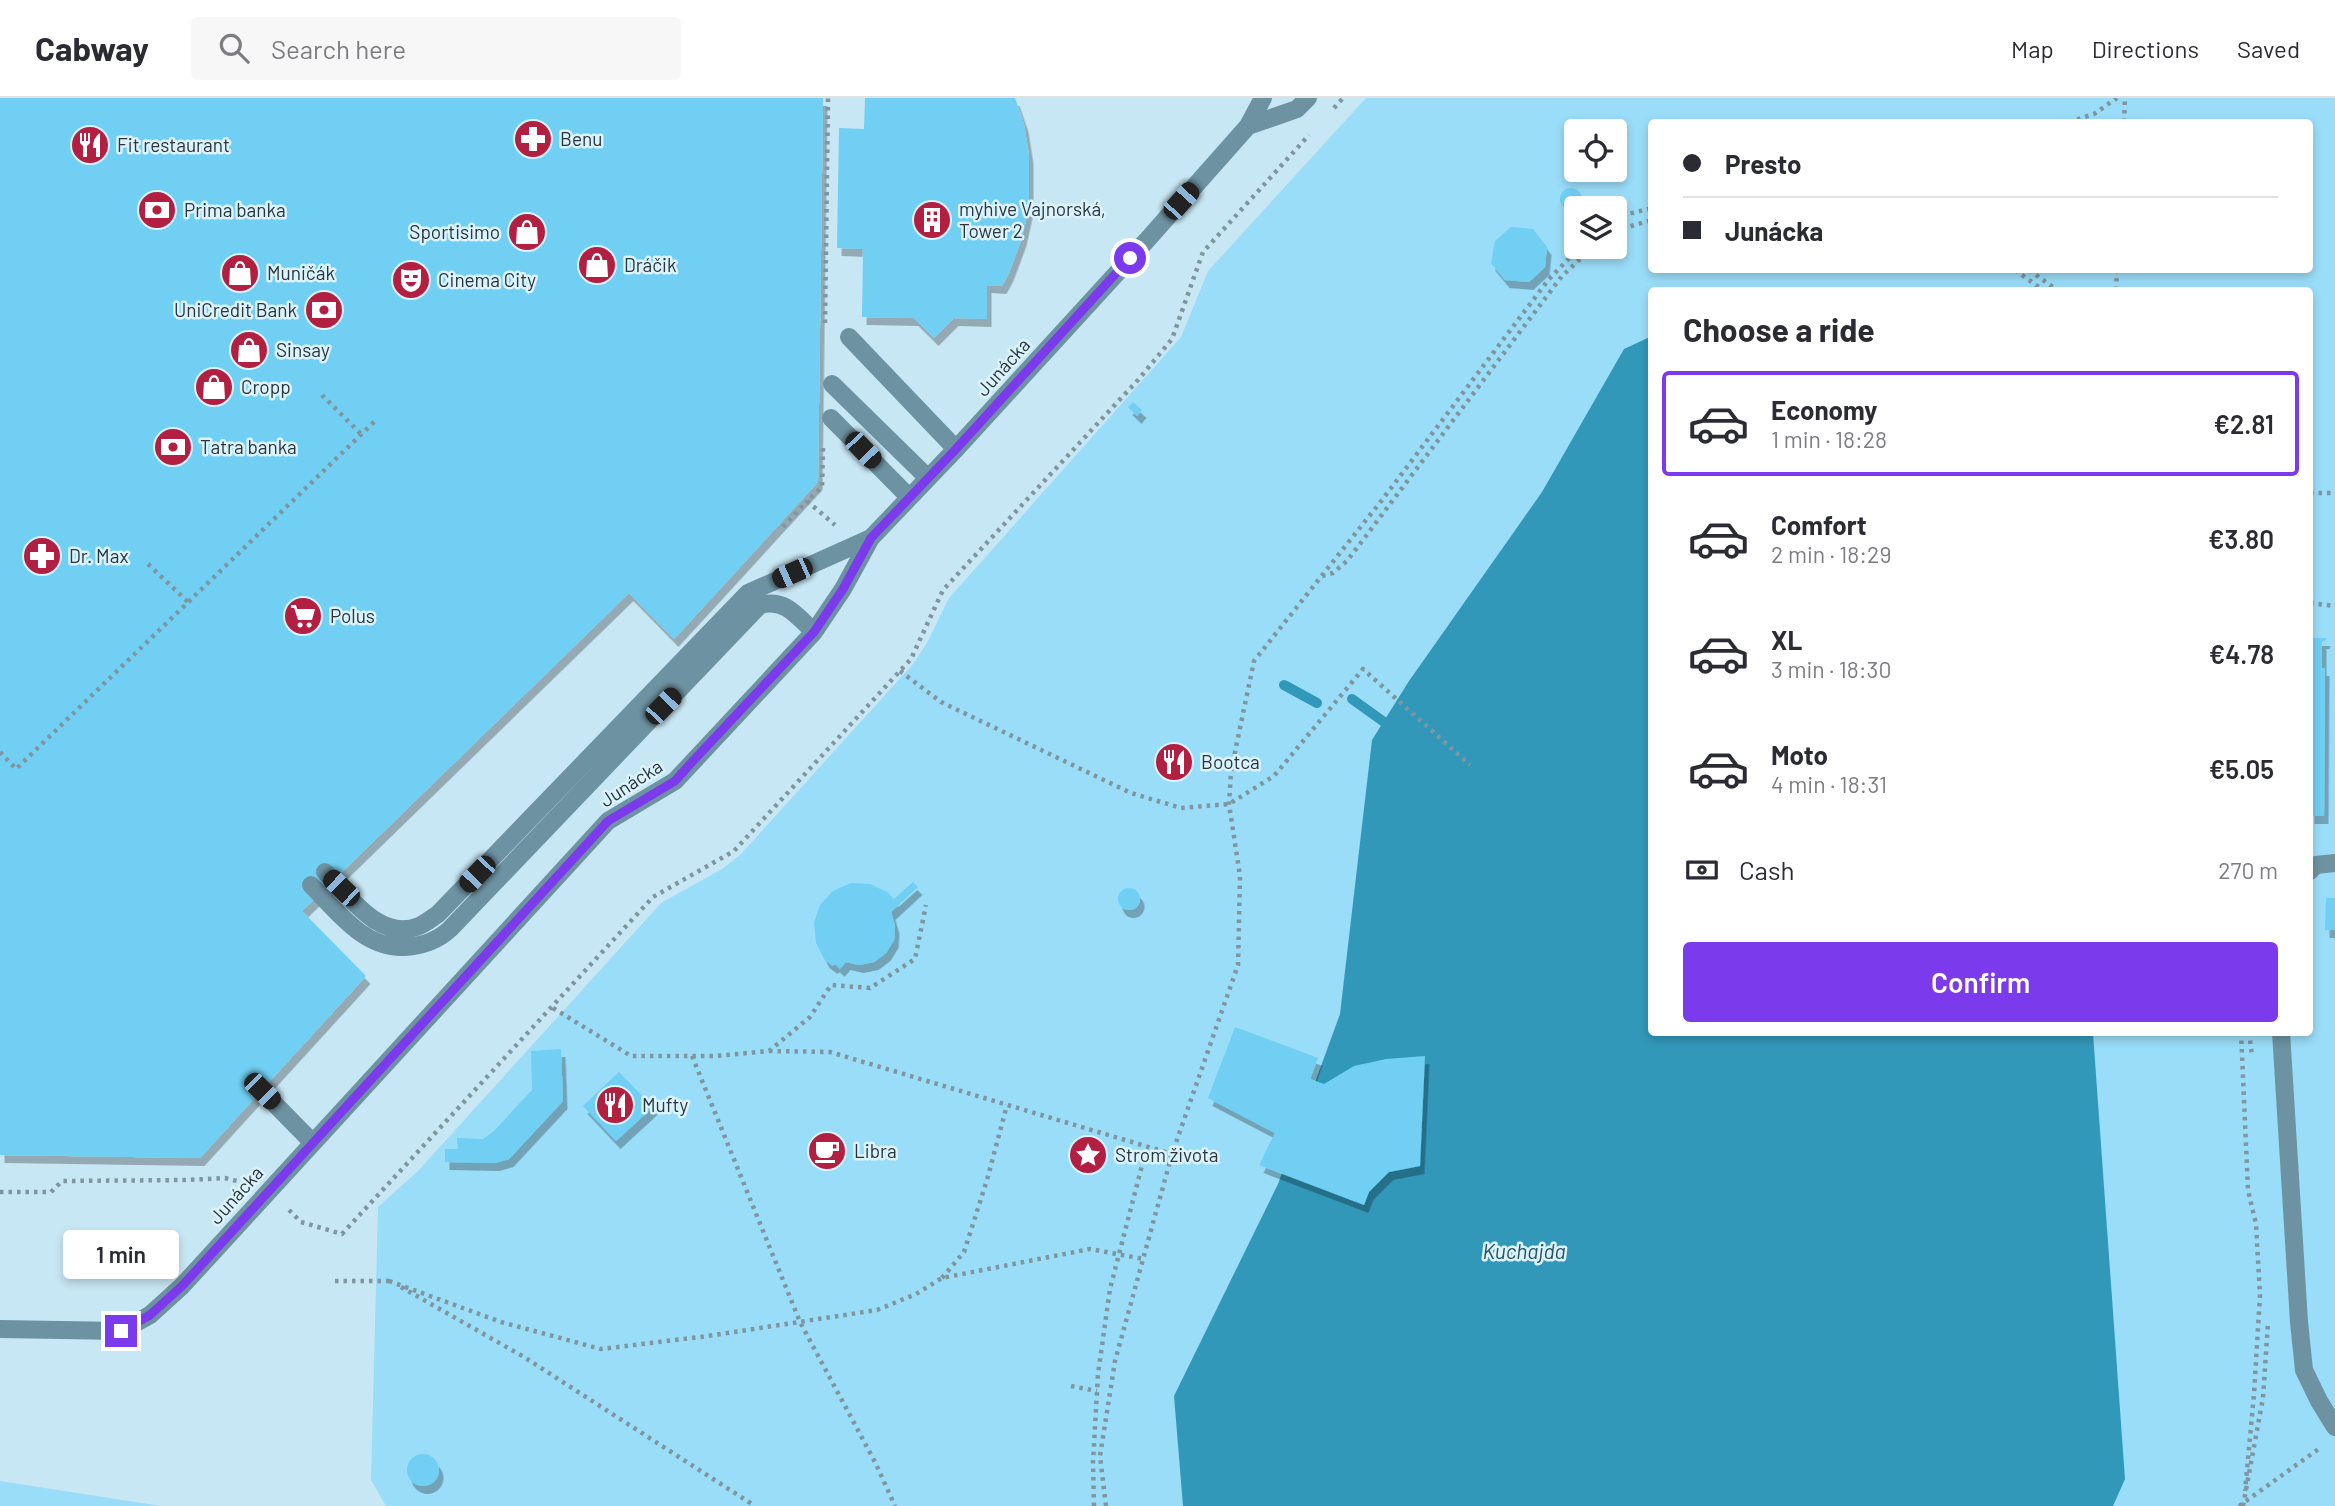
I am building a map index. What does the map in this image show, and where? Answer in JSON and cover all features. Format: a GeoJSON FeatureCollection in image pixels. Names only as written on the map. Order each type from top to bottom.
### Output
{"type":"FeatureCollection","features":[{"type":"Feature","properties":{"kind":"street"},"geometry":{"type":"LineString","coordinates":[[1247,98],[1248,126]]}},
{"type":"Feature","properties":{"kind":"street","name":"Junácka"},"geometry":{"type":"LineString","coordinates":[[0,1329],[121,1331],[150,1315],[182,1286],[608,821],[675,781],[814,632],[843,589],[871,538],[956,449],[1248,126],[1262,98]]}},
{"type":"Feature","properties":{"kind":"street","name":"Junácka"},"geometry":{"type":"LineString","coordinates":[[1248,126],[1297,109],[1308,98]]}},
{"type":"Feature","properties":{"kind":"street"},"geometry":{"type":"LineString","coordinates":[[849,337],[956,449]]}},
{"type":"Feature","properties":{"kind":"street"},"geometry":{"type":"LineString","coordinates":[[832,384],[928,478]]}},
{"type":"Feature","properties":{"kind":"street"},"geometry":{"type":"LineString","coordinates":[[831,418],[909,498]]}},
{"type":"Feature","properties":{"kind":"street"},"geometry":{"type":"LineString","coordinates":[[325,872],[374,920],[388,927],[404,930],[420,926],[438,914],[754,599],[871,538]]}},
{"type":"Feature","properties":{"kind":"street"},"geometry":{"type":"LineString","coordinates":[[754,599],[783,605],[814,632]]}},
{"type":"Feature","properties":{"kind":"street"},"geometry":{"type":"LineString","coordinates":[[311,885],[359,933],[384,946],[415,947],[442,936],[754,599]]}},
{"type":"Feature","properties":{"kind":"street"},"geometry":{"type":"LineString","coordinates":[[2313,868],[2316,865],[2335,863]]}},
{"type":"Feature","properties":{"kind":"street"},"geometry":{"type":"LineString","coordinates":[[2281,1036],[2304,1370],[2335,1427]]}},
{"type":"Feature","properties":{"kind":"street"},"geometry":{"type":"LineString","coordinates":[[262,1091],[313,1143]]}},
{"type":"Feature","properties":{"kind":"path"},"geometry":{"type":"LineString","coordinates":[[824,333],[825,117],[828,98]]}},
{"type":"Feature","properties":{"kind":"path"},"geometry":{"type":"LineString","coordinates":[[1334,108],[1343,98]]}},
{"type":"Feature","properties":{"kind":"path"},"geometry":{"type":"LineString","coordinates":[[2078,119],[2094,114],[2117,98]]}},
{"type":"Feature","properties":{"kind":"path"},"geometry":{"type":"LineString","coordinates":[[2124,119],[2125,98]]}},
{"type":"Feature","properties":{"kind":"path"},"geometry":{"type":"LineString","coordinates":[[0,1192],[51,1192],[62,1181],[225,1178],[270,1190],[301,1222],[342,1234],[653,897],[734,851],[911,659],[943,590],[1138,380],[1172,339],[1203,251],[1315,129]]}},
{"type":"Feature","properties":{"kind":"path"},"geometry":{"type":"LineString","coordinates":[[1627,214],[1648,209]]}},
{"type":"Feature","properties":{"kind":"path"},"geometry":{"type":"LineString","coordinates":[[1627,227],[1648,221]]}},
{"type":"Feature","properties":{"kind":"path"},"geometry":{"type":"LineString","coordinates":[[1106,1506],[1100,1456],[1115,1361],[1172,1154],[1238,965],[1240,876],[1229,804],[1231,771],[1254,661],[1382,500],[1549,279],[1568,259]]}},
{"type":"Feature","properties":{"kind":"path"},"geometry":{"type":"LineString","coordinates":[[1321,577],[1333,573],[1347,561],[1562,276],[1580,259]]}},
{"type":"Feature","properties":{"kind":"path"},"geometry":{"type":"LineString","coordinates":[[2019,273],[2039,287]]}},
{"type":"Feature","properties":{"kind":"path"},"geometry":{"type":"LineString","coordinates":[[2033,273],[2053,287]]}},
{"type":"Feature","properties":{"kind":"path"},"geometry":{"type":"LineString","coordinates":[[322,395],[361,434]]}},
{"type":"Feature","properties":{"kind":"path"},"geometry":{"type":"LineString","coordinates":[[0,752],[16,769],[375,421]]}},
{"type":"Feature","properties":{"kind":"path"},"geometry":{"type":"LineString","coordinates":[[783,527],[822,486],[823,445]]}},
{"type":"Feature","properties":{"kind":"path"},"geometry":{"type":"LineString","coordinates":[[2313,492],[2331,493]]}},
{"type":"Feature","properties":{"kind":"path"},"geometry":{"type":"LineString","coordinates":[[807,501],[825,517]]}},
{"type":"Feature","properties":{"kind":"path"},"geometry":{"type":"LineString","coordinates":[[148,564],[188,602]]}},
{"type":"Feature","properties":{"kind":"path"},"geometry":{"type":"LineString","coordinates":[[2313,604],[2335,606]]}},
{"type":"Feature","properties":{"kind":"path"},"geometry":{"type":"LineString","coordinates":[[900,671],[941,702],[1131,793],[1181,808],[1229,804],[1274,776],[1363,669],[1470,765]]}},
{"type":"Feature","properties":{"kind":"path"},"geometry":{"type":"LineString","coordinates":[[769,1051],[810,1017],[831,985],[870,988],[915,958],[926,905]]}},
{"type":"Feature","properties":{"kind":"path"},"geometry":{"type":"LineString","coordinates":[[553,1007],[631,1056],[692,1056],[769,1051],[830,1052],[1172,1154]]}},
{"type":"Feature","properties":{"kind":"path"},"geometry":{"type":"LineString","coordinates":[[2241,1036],[2248,1190],[2256,1224],[2260,1295],[2254,1394],[2242,1505]]}},
{"type":"Feature","properties":{"kind":"path"},"geometry":{"type":"LineString","coordinates":[[2249,1036],[2252,1060]]}},
{"type":"Feature","properties":{"kind":"path"},"geometry":{"type":"LineString","coordinates":[[692,1056],[800,1322],[875,1462],[895,1506]]}},
{"type":"Feature","properties":{"kind":"path"},"geometry":{"type":"LineString","coordinates":[[335,1281],[389,1281],[501,1322],[601,1349],[877,1310],[916,1294],[942,1278],[964,1252],[1007,1105]]}},
{"type":"Feature","properties":{"kind":"path"},"geometry":{"type":"LineString","coordinates":[[1094,1506],[1093,1462],[1097,1391],[1110,1289],[1147,1146]]}},
{"type":"Feature","properties":{"kind":"path"},"geometry":{"type":"LineString","coordinates":[[942,1278],[1090,1249],[1144,1259]]}},
{"type":"Feature","properties":{"kind":"path"},"geometry":{"type":"LineString","coordinates":[[389,1281],[524,1357],[755,1506]]}},
{"type":"Feature","properties":{"kind":"path"},"geometry":{"type":"LineString","coordinates":[[2242,1505],[2263,1398],[2269,1320]]}},
{"type":"Feature","properties":{"kind":"path"},"geometry":{"type":"LineString","coordinates":[[1071,1386],[1097,1391]]}},
{"type":"Feature","properties":{"kind":"path"},"geometry":{"type":"LineString","coordinates":[[2242,1505],[2324,1446]]}},
{"type":"Feature","properties":{"kind":"shaded area"},"geometry":{"type":"Polygon","coordinates":[[[1366,98],[2335,98],[2335,1506],[386,1506],[371,1480],[378,1207],[418,1171],[661,903],[722,869],[741,854],[913,664],[927,643],[949,598],[1181,337],[1208,271],[1366,98]]]}},
{"type":"Feature","properties":{"kind":"shaded area"},"geometry":{"type":"Polygon","coordinates":[[[0,1481],[161,1506],[0,1506],[0,1481]]]}},
{"type":"Feature","properties":{"kind":"water","name":"Kuchajda"},"geometry":{"type":"Polygon","coordinates":[[[1648,338],[1648,1036],[2093,1036],[2125,1479],[2113,1506],[1183,1506],[1174,1396],[1278,1184],[1340,1014],[1372,740],[1409,681],[1542,492],[1624,349],[1648,338]]]}},
{"type":"Feature","properties":{"kind":"building","name":"Polus"},"geometry":{"type":"Polygon","coordinates":[[[0,98],[823,98],[818,482],[674,639],[629,593],[302,911],[366,976],[200,1158],[0,1155],[0,98]]]}},
{"type":"Feature","properties":{"kind":"building","name":"myhive Vajnorská, Tower 2"},"geometry":{"type":"Polygon","coordinates":[[[865,98],[1015,98],[1024,124],[1029,156],[1029,206],[1022,238],[1009,273],[1002,286],[987,285],[987,319],[954,318],[934,338],[914,318],[862,317],[863,249],[837,248],[839,128],[864,129],[865,98]]]}},
{"type":"Feature","properties":{"kind":"building"},"geometry":{"type":"Polygon","coordinates":[[[1571,188],[1579,191],[1581,195],[1564,196],[1563,207],[1560,199],[1563,191],[1571,188]]]}},
{"type":"Feature","properties":{"kind":"building"},"geometry":{"type":"Polygon","coordinates":[[[1511,227],[1533,229],[1547,247],[1545,267],[1529,282],[1505,280],[1491,263],[1495,241],[1511,227]]]}},
{"type":"Feature","properties":{"kind":"building"},"geometry":{"type":"Polygon","coordinates":[[[1133,402],[1142,410],[1137,416],[1128,407],[1133,402]]]}},
{"type":"Feature","properties":{"kind":"building"},"geometry":{"type":"Polygon","coordinates":[[[2313,638],[2326,638],[2322,641],[2322,668],[2325,668],[2324,816],[2313,816],[2313,638]]]}},
{"type":"Feature","properties":{"kind":"building"},"geometry":{"type":"Polygon","coordinates":[[[913,882],[918,887],[891,912],[895,926],[894,940],[886,953],[874,962],[859,965],[846,962],[840,969],[825,960],[816,943],[814,923],[820,905],[833,891],[851,883],[870,884],[887,892],[894,899],[913,882]]]}},
{"type":"Feature","properties":{"kind":"building"},"geometry":{"type":"Polygon","coordinates":[[[1129,888],[1137,891],[1140,899],[1137,907],[1129,910],[1121,907],[1118,899],[1121,891],[1129,888]]]}},
{"type":"Feature","properties":{"kind":"building"},"geometry":{"type":"Polygon","coordinates":[[[2326,898],[2335,898],[2335,930],[2325,930],[2326,898]]]}},
{"type":"Feature","properties":{"kind":"building"},"geometry":{"type":"Polygon","coordinates":[[[1235,1027],[1318,1058],[1310,1079],[1324,1084],[1354,1066],[1386,1059],[1425,1056],[1420,1166],[1389,1172],[1369,1192],[1364,1205],[1259,1165],[1275,1133],[1208,1098],[1235,1027]]]}},
{"type":"Feature","properties":{"kind":"building"},"geometry":{"type":"Polygon","coordinates":[[[561,1049],[563,1101],[509,1159],[495,1163],[445,1162],[445,1149],[458,1149],[457,1138],[483,1139],[494,1131],[532,1090],[531,1051],[561,1049]]]}},
{"type":"Feature","properties":{"kind":"building"},"geometry":{"type":"Polygon","coordinates":[[[619,1072],[653,1107],[616,1141],[583,1106],[619,1072]]]}},
{"type":"Feature","properties":{"kind":"building"},"geometry":{"type":"Polygon","coordinates":[[[423,1454],[434,1459],[439,1470],[434,1481],[423,1486],[412,1481],[407,1470],[412,1459],[423,1454]]]}},
{"type":"Feature","properties":{"kind":"waterway"},"geometry":{"type":"LineString","coordinates":[[1284,685],[1317,703]]}},
{"type":"Feature","properties":{"kind":"waterway"},"geometry":{"type":"LineString","coordinates":[[1352,699],[1384,722]]}},
{"type":"Feature","properties":{"kind":"place","name":"Benu"},"geometry":{"type":"Point","coordinates":[533,139]}},
{"type":"Feature","properties":{"kind":"place","name":"Fit restaurant"},"geometry":{"type":"Point","coordinates":[90,145]}},
{"type":"Feature","properties":{"kind":"place","name":"Prima banka"},"geometry":{"type":"Point","coordinates":[157,210]}},
{"type":"Feature","properties":{"kind":"place","name":"myhive Vajnorská, Tower 2"},"geometry":{"type":"Point","coordinates":[932,220]}},
{"type":"Feature","properties":{"kind":"place","name":"Sportisimo"},"geometry":{"type":"Point","coordinates":[527,232]}},
{"type":"Feature","properties":{"kind":"place","name":"Dráčik"},"geometry":{"type":"Point","coordinates":[597,265]}},
{"type":"Feature","properties":{"kind":"place","name":"Muničák"},"geometry":{"type":"Point","coordinates":[240,273]}},
{"type":"Feature","properties":{"kind":"place","name":"Cinema City"},"geometry":{"type":"Point","coordinates":[411,280]}},
{"type":"Feature","properties":{"kind":"place","name":"UniCredit Bank"},"geometry":{"type":"Point","coordinates":[324,310]}},
{"type":"Feature","properties":{"kind":"place","name":"Sinsay"},"geometry":{"type":"Point","coordinates":[249,350]}},
{"type":"Feature","properties":{"kind":"place","name":"Cropp"},"geometry":{"type":"Point","coordinates":[214,387]}},
{"type":"Feature","properties":{"kind":"place","name":"Tatra banka"},"geometry":{"type":"Point","coordinates":[173,447]}},
{"type":"Feature","properties":{"kind":"place","name":"Dr. Max"},"geometry":{"type":"Point","coordinates":[42,556]}},
{"type":"Feature","properties":{"kind":"place","name":"Polus"},"geometry":{"type":"Point","coordinates":[303,616]}},
{"type":"Feature","properties":{"kind":"place","name":"Bootca"},"geometry":{"type":"Point","coordinates":[1174,762]}},
{"type":"Feature","properties":{"kind":"place","name":"Mufty"},"geometry":{"type":"Point","coordinates":[615,1105]}},
{"type":"Feature","properties":{"kind":"place","name":"Libra"},"geometry":{"type":"Point","coordinates":[827,1151]}},
{"type":"Feature","properties":{"kind":"place","name":"Strom života"},"geometry":{"type":"Point","coordinates":[1088,1155]}},
{"type":"Feature","properties":{"kind":"route"},"geometry":{"type":"LineString","coordinates":[[121,1331],[150,1315],[182,1286],[608,821],[675,781],[814,632],[843,589],[871,538],[1130,258]]}}]}
